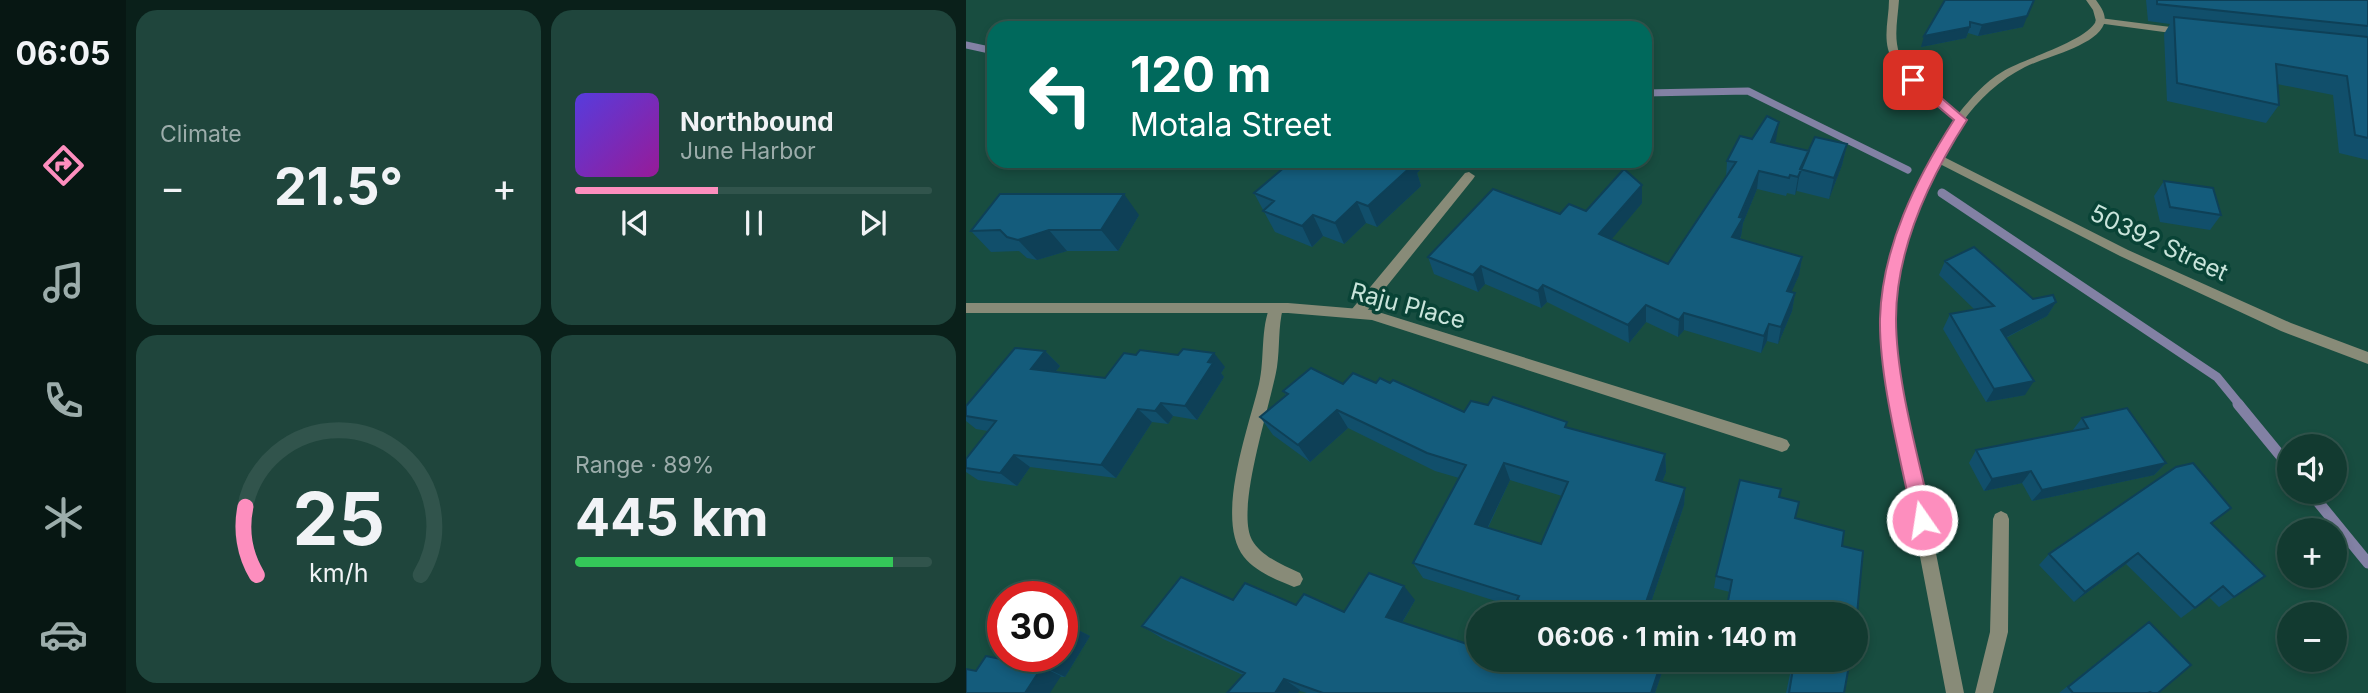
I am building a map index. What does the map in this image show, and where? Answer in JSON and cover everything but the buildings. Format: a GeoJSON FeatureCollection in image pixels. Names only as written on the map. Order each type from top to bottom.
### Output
{"type":"FeatureCollection","features":[{"type":"Feature","properties":{"kind":"street"},"geometry":{"type":"LineString","coordinates":[[1894,0],[1893,49],[1898,61],[1913,80],[1961,120]]}},
{"type":"Feature","properties":{"kind":"street"},"geometry":{"type":"LineString","coordinates":[[1955,693],[1894,379],[1888,320],[1894,269],[1903,236],[1936,157],[1961,120],[1988,87],[2006,72],[2083,38],[2098,27],[2098,8],[2091,0]]}},
{"type":"Feature","properties":{"kind":"street"},"geometry":{"type":"LineString","coordinates":[[2100,21],[2196,34]]}},
{"type":"Feature","properties":{"kind":"street","name":"50392 Street"},"geometry":{"type":"LineString","coordinates":[[1936,157],[2123,253],[2286,327],[2368,358]]}},
{"type":"Feature","properties":{"kind":"street"},"geometry":{"type":"LineString","coordinates":[[1357,313],[1469,176]]}},
{"type":"Feature","properties":{"kind":"street","name":"Raju Place"},"geometry":{"type":"LineString","coordinates":[[966,308],[1276,308],[1357,313],[1388,320],[1782,445]]}},
{"type":"Feature","properties":{"kind":"street"},"geometry":{"type":"LineString","coordinates":[[1276,308],[1270,327],[1270,363],[1242,495],[1239,524],[1242,538],[1251,553],[1263,564],[1294,579]]}},
{"type":"Feature","properties":{"kind":"street"},"geometry":{"type":"LineString","coordinates":[[1984,693],[1999,632],[2001,519]]}},
{"type":"Feature","properties":{"kind":"waterway"},"geometry":{"type":"LineString","coordinates":[[966,45],[987,50]]}},
{"type":"Feature","properties":{"kind":"waterway"},"geometry":{"type":"LineString","coordinates":[[1652,93],[1748,91],[1908,170]]}},
{"type":"Feature","properties":{"kind":"waterway"},"geometry":{"type":"LineString","coordinates":[[1942,193],[2217,377],[2240,405]]}},
{"type":"Feature","properties":{"kind":"waterway"},"geometry":{"type":"LineString","coordinates":[[2238,404],[2277,451]]}},
{"type":"Feature","properties":{"kind":"waterway"},"geometry":{"type":"LineString","coordinates":[[2320,504],[2368,563]]}},
{"type":"Feature","properties":{"kind":"route"},"geometry":{"type":"LineString","coordinates":[[1913,80],[1961,120],[1936,157],[1910,216],[1894,269],[1888,320],[1894,379],[1922,520]]}}]}
